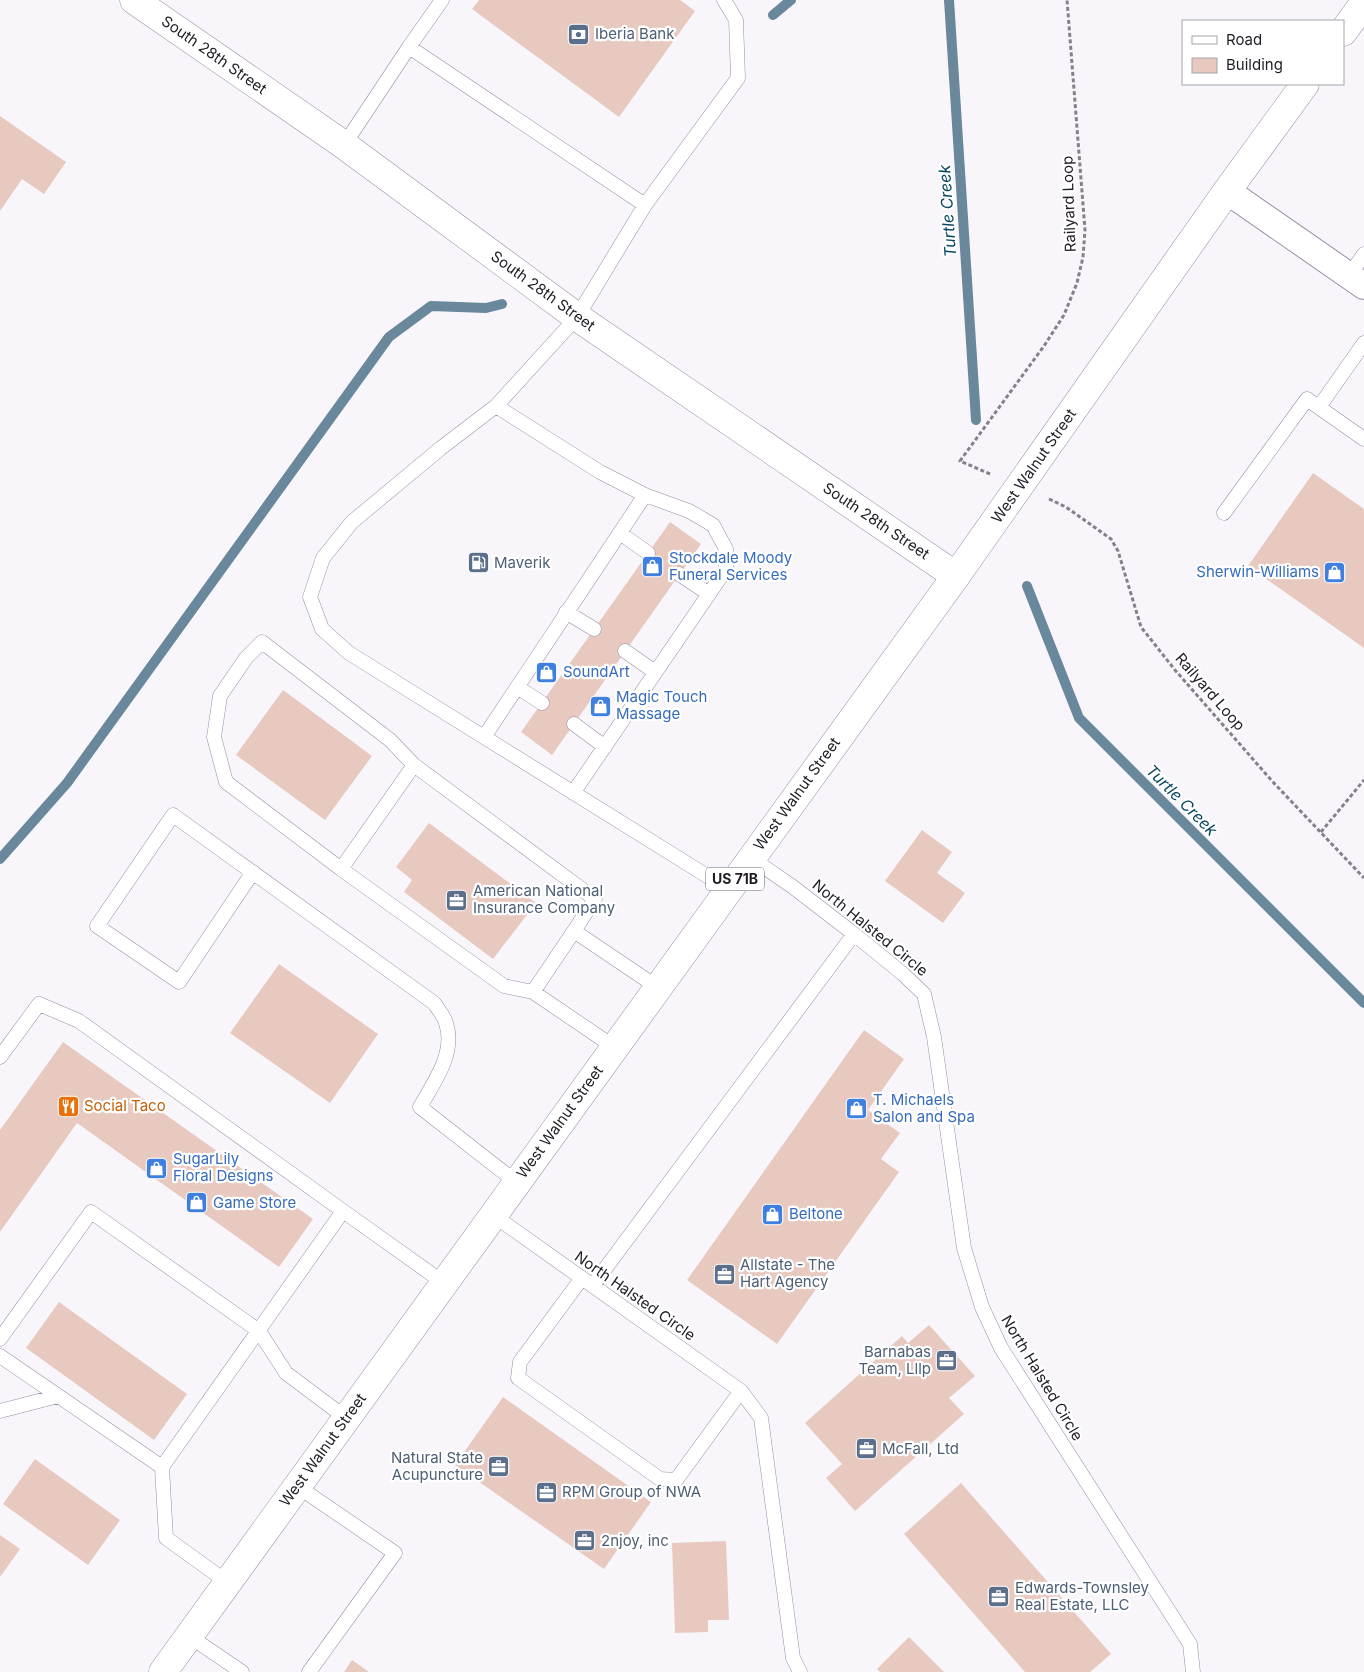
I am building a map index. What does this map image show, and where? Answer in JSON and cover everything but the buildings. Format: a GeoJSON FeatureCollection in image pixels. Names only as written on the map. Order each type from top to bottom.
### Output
{"type":"FeatureCollection","features":[{"type":"Feature","properties":{"kind":"main road","name":"South 28th Street"},"geometry":{"type":"LineString","coordinates":[[134,0],[344,145],[577,317],[956,576]]}},
{"type":"Feature","properties":{"kind":"main road"},"geometry":{"type":"LineString","coordinates":[[1344,31],[1364,3]]}},
{"type":"Feature","properties":{"kind":"main road","name":"West Walnut Street"},"geometry":{"type":"LineString","coordinates":[[162,1672],[956,576],[1227,191],[1304,85]]}},
{"type":"Feature","properties":{"kind":"street"},"geometry":{"type":"LineString","coordinates":[[1227,191],[1356,281]]}},
{"type":"Feature","properties":{"kind":"lane"},"geometry":{"type":"LineString","coordinates":[[344,145],[442,0]]}},
{"type":"Feature","properties":{"kind":"lane"},"geometry":{"type":"LineString","coordinates":[[724,0],[736,20],[738,78],[645,205],[577,317],[496,406],[441,448],[352,522],[323,558],[310,597],[322,629],[348,653],[728,889]]}},
{"type":"Feature","properties":{"kind":"lane"},"geometry":{"type":"LineString","coordinates":[[409,47],[645,205]]}},
{"type":"Feature","properties":{"kind":"lane"},"geometry":{"type":"LineString","coordinates":[[1356,281],[1364,254]]}},
{"type":"Feature","properties":{"kind":"lane"},"geometry":{"type":"LineString","coordinates":[[1319,407],[1364,343]]}},
{"type":"Feature","properties":{"kind":"lane"},"geometry":{"type":"LineString","coordinates":[[1224,513],[1307,399],[1364,439]]}},
{"type":"Feature","properties":{"kind":"lane"},"geometry":{"type":"LineString","coordinates":[[496,406],[600,472],[645,495],[689,511],[713,525],[726,549],[726,569],[573,793]]}},
{"type":"Feature","properties":{"kind":"lane"},"geometry":{"type":"LineString","coordinates":[[484,737],[645,495]]}},
{"type":"Feature","properties":{"kind":"lane"},"geometry":{"type":"LineString","coordinates":[[620,534],[648,553]]}},
{"type":"Feature","properties":{"kind":"lane"},"geometry":{"type":"LineString","coordinates":[[680,574],[709,594]]}},
{"type":"Feature","properties":{"kind":"lane"},"geometry":{"type":"LineString","coordinates":[[566,612],[594,630]]}},
{"type":"Feature","properties":{"kind":"lane"},"geometry":{"type":"LineString","coordinates":[[533,992],[595,899],[414,764],[390,740],[262,642],[246,658],[220,696],[214,737],[226,782],[341,869],[504,986],[533,992],[614,1047]]}},
{"type":"Feature","properties":{"kind":"lane"},"geometry":{"type":"LineString","coordinates":[[625,651],[655,672]]}},
{"type":"Feature","properties":{"kind":"lane"},"geometry":{"type":"LineString","coordinates":[[516,688],[542,703]]}},
{"type":"Feature","properties":{"kind":"lane"},"geometry":{"type":"LineString","coordinates":[[574,724],[605,747]]}},
{"type":"Feature","properties":{"kind":"lane"},"geometry":{"type":"LineString","coordinates":[[341,869],[414,764]]}},
{"type":"Feature","properties":{"kind":"lane"},"geometry":{"type":"LineString","coordinates":[[254,872],[179,982],[96,926],[173,815],[254,872],[434,1003],[446,1022],[450,1039],[444,1062],[420,1107],[516,1182]]}},
{"type":"Feature","properties":{"kind":"lane","name":"North Halsted Circle"},"geometry":{"type":"LineString","coordinates":[[750,858],[793,887],[854,934],[924,994],[934,1037],[964,1248],[982,1307],[1002,1348],[1190,1644],[1193,1672]]}},
{"type":"Feature","properties":{"kind":"lane"},"geometry":{"type":"LineString","coordinates":[[574,931],[657,987]]}},
{"type":"Feature","properties":{"kind":"lane"},"geometry":{"type":"LineString","coordinates":[[741,1391],[676,1480],[660,1479],[518,1378],[520,1362],[587,1282],[854,934]]}},
{"type":"Feature","properties":{"kind":"lane"},"geometry":{"type":"LineString","coordinates":[[0,1057],[40,1004],[79,1022],[444,1283]]}},
{"type":"Feature","properties":{"kind":"lane"},"geometry":{"type":"LineString","coordinates":[[227,1582],[166,1538],[162,1467],[343,1211]]}},
{"type":"Feature","properties":{"kind":"lane"},"geometry":{"type":"LineString","coordinates":[[0,1339],[91,1212],[259,1331],[286,1372],[346,1418]]}},
{"type":"Feature","properties":{"kind":"lane","name":"North Halsted Circle"},"geometry":{"type":"LineString","coordinates":[[492,1215],[741,1391],[762,1418],[792,1658],[800,1672]]}},
{"type":"Feature","properties":{"kind":"lane"},"geometry":{"type":"LineString","coordinates":[[0,1356],[162,1467]]}},
{"type":"Feature","properties":{"kind":"lane"},"geometry":{"type":"LineString","coordinates":[[0,1411],[58,1396]]}},
{"type":"Feature","properties":{"kind":"lane"},"geometry":{"type":"LineString","coordinates":[[297,1486],[395,1553],[309,1672]]}},
{"type":"Feature","properties":{"kind":"lane"},"geometry":{"type":"LineString","coordinates":[[189,1636],[242,1672]]}},
{"type":"Feature","properties":{"kind":"path","name":"Railyard Loop"},"geometry":{"type":"LineString","coordinates":[[960,461],[1044,346],[1064,315],[1077,283],[1083,258],[1085,230],[1067,0]]}},
{"type":"Feature","properties":{"kind":"path","name":"Railyard Loop"},"geometry":{"type":"LineString","coordinates":[[1066,507],[1111,539],[1118,551],[1141,627],[1175,670],[1272,781],[1364,878]]}},
{"type":"Feature","properties":{"kind":"path"},"geometry":{"type":"LineString","coordinates":[[1321,832],[1364,780]]}},
{"type":"Feature","properties":{"kind":"waterway"},"geometry":{"type":"LineString","coordinates":[[773,15],[791,0]]}},
{"type":"Feature","properties":{"kind":"waterway","name":"Turtle Creek"},"geometry":{"type":"LineString","coordinates":[[949,0],[976,420]]}},
{"type":"Feature","properties":{"kind":"waterway"},"geometry":{"type":"LineString","coordinates":[[0,859],[67,783],[389,337],[431,306],[486,308],[502,304]]}},
{"type":"Feature","properties":{"kind":"waterway","name":"Turtle Creek"},"geometry":{"type":"LineString","coordinates":[[1027,586],[1079,718],[1364,1003]]}},
{"type":"Feature","properties":{"kind":"place","name":"Iberia Bank"},"geometry":{"type":"Point","coordinates":[579,34]}},
{"type":"Feature","properties":{"kind":"place","name":"Maverik"},"geometry":{"type":"Point","coordinates":[478,563]}},
{"type":"Feature","properties":{"kind":"place","name":"Stockdale Moody Funeral Services"},"geometry":{"type":"Point","coordinates":[653,567]}},
{"type":"Feature","properties":{"kind":"place","name":"Sherwin-Williams"},"geometry":{"type":"Point","coordinates":[1335,572]}},
{"type":"Feature","properties":{"kind":"place","name":"SoundArt"},"geometry":{"type":"Point","coordinates":[547,672]}},
{"type":"Feature","properties":{"kind":"place","name":"Magic Touch Massage"},"geometry":{"type":"Point","coordinates":[600,706]}},
{"type":"Feature","properties":{"kind":"place","name":"American National Insurance Company"},"geometry":{"type":"Point","coordinates":[457,900]}},
{"type":"Feature","properties":{"kind":"place","name":"Social Taco"},"geometry":{"type":"Point","coordinates":[68,1106]}},
{"type":"Feature","properties":{"kind":"place","name":"T. Michaels Salon and Spa"},"geometry":{"type":"Point","coordinates":[857,1109]}},
{"type":"Feature","properties":{"kind":"place","name":"SugarLily Floral Designs"},"geometry":{"type":"Point","coordinates":[157,1168]}},
{"type":"Feature","properties":{"kind":"place","name":"Game Store"},"geometry":{"type":"Point","coordinates":[197,1203]}},
{"type":"Feature","properties":{"kind":"place","name":"Beltone"},"geometry":{"type":"Point","coordinates":[773,1214]}},
{"type":"Feature","properties":{"kind":"place","name":"Allstate - The Hart Agency"},"geometry":{"type":"Point","coordinates":[724,1274]}},
{"type":"Feature","properties":{"kind":"place","name":"Barnabas Team, Lllp"},"geometry":{"type":"Point","coordinates":[947,1361]}},
{"type":"Feature","properties":{"kind":"place","name":"McFall, Ltd"},"geometry":{"type":"Point","coordinates":[866,1449]}},
{"type":"Feature","properties":{"kind":"place","name":"Natural State Acupuncture"},"geometry":{"type":"Point","coordinates":[499,1467]}},
{"type":"Feature","properties":{"kind":"place","name":"RPM Group of NWA"},"geometry":{"type":"Point","coordinates":[546,1492]}},
{"type":"Feature","properties":{"kind":"place","name":"2njoy, inc"},"geometry":{"type":"Point","coordinates":[585,1541]}},
{"type":"Feature","properties":{"kind":"place","name":"Edwards-Townsley Real Estate, LLC"},"geometry":{"type":"Point","coordinates":[999,1597]}}]}
